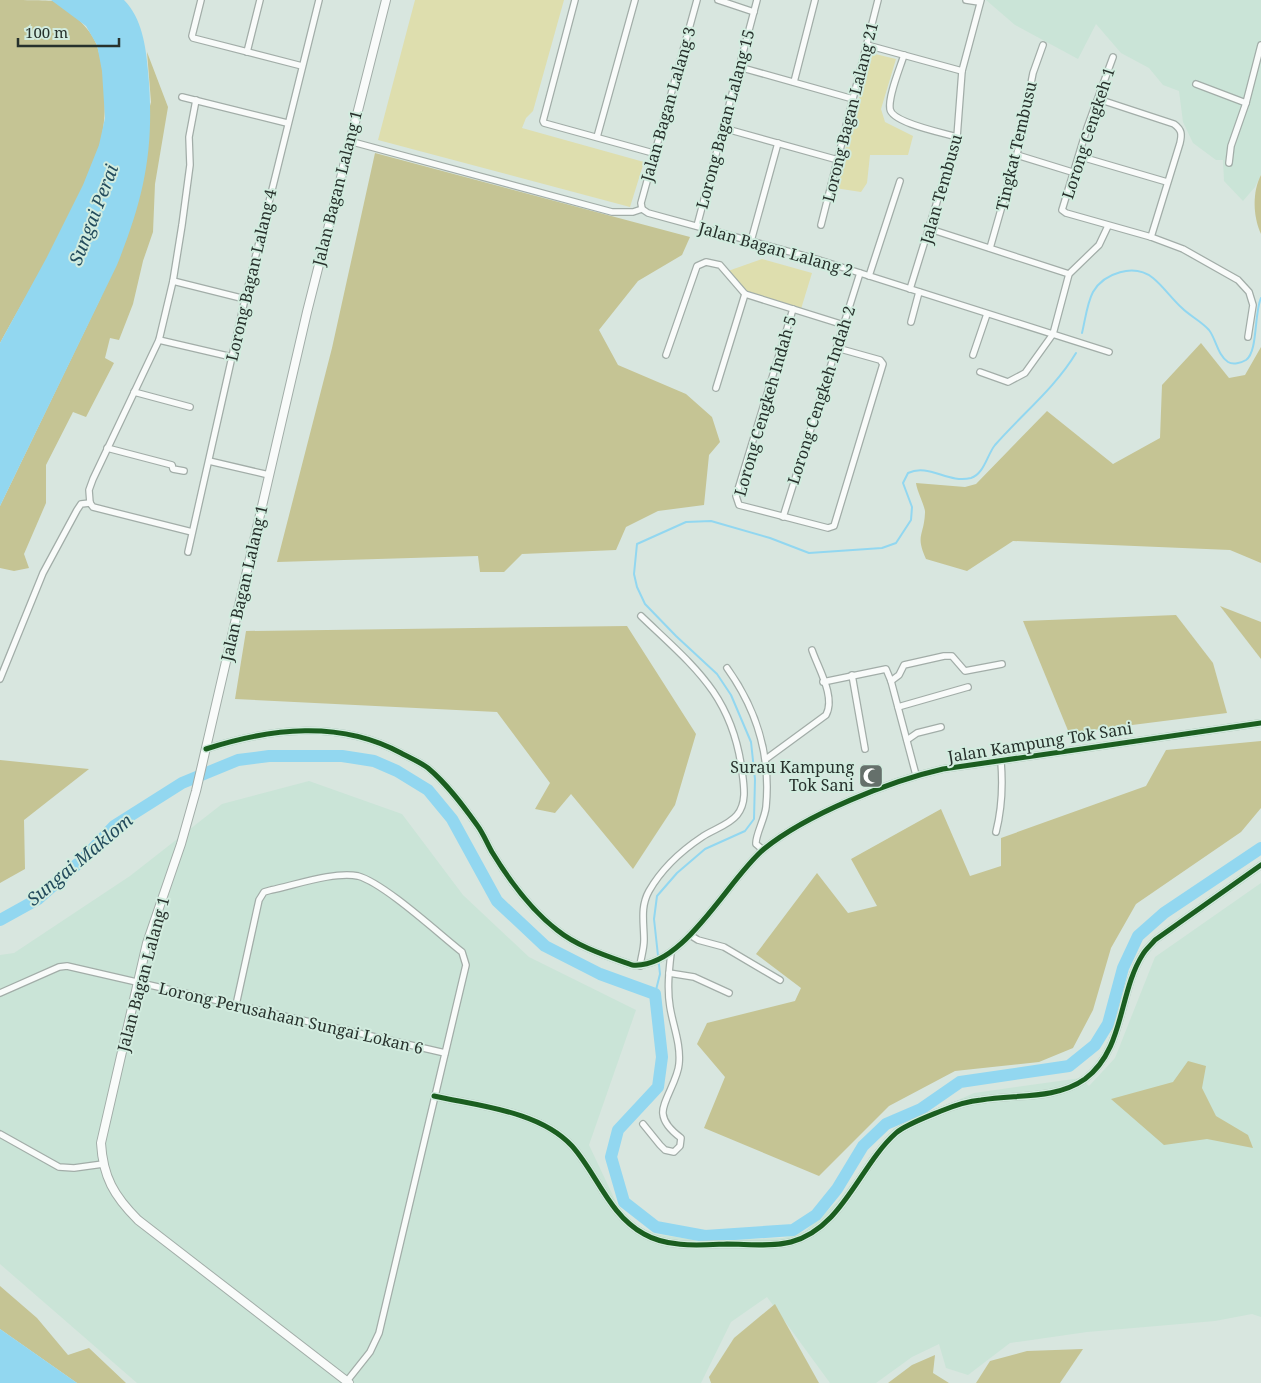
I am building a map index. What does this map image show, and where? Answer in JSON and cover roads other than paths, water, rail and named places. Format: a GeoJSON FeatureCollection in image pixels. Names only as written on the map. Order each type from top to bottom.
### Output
{"type":"FeatureCollection","features":[{"type":"Feature","properties":{"kind":"main road","name":"Jalan Bagan Lalang 1"},"geometry":{"type":"LineString","coordinates":[[102,1164],[101,1143],[138,983],[148,943],[196,792],[268,475],[349,141],[386,0]]}},
{"type":"Feature","properties":{"kind":"main road"},"geometry":{"type":"LineString","coordinates":[[102,1164],[108,1182],[138,1220],[348,1382]]}},
{"type":"Feature","properties":{"kind":"street"},"geometry":{"type":"LineString","coordinates":[[201,0],[192,36],[302,66]]}},
{"type":"Feature","properties":{"kind":"street"},"geometry":{"type":"LineString","coordinates":[[246,52],[260,0]]}},
{"type":"Feature","properties":{"kind":"street","name":"Lorong Bagan Lalang 4"},"geometry":{"type":"LineString","coordinates":[[188,552],[245,299],[287,123],[319,0]]}},
{"type":"Feature","properties":{"kind":"street"},"geometry":{"type":"LineString","coordinates":[[575,0],[542,116],[544,123],[653,154]]}},
{"type":"Feature","properties":{"kind":"street"},"geometry":{"type":"LineString","coordinates":[[597,137],[635,0]]}},
{"type":"Feature","properties":{"kind":"street","name":"Jalan Bagan Lalang 3"},"geometry":{"type":"LineString","coordinates":[[642,209],[641,203],[653,154],[697,0]]}},
{"type":"Feature","properties":{"kind":"street","name":"Lorong Bagan Lalang 15"},"geometry":{"type":"LineString","coordinates":[[718,0],[754,12]]}},
{"type":"Feature","properties":{"kind":"street","name":"Lorong Bagan Lalang 15"},"geometry":{"type":"LineString","coordinates":[[696,226],[757,0]]}},
{"type":"Feature","properties":{"kind":"street"},"geometry":{"type":"LineString","coordinates":[[794,82],[815,0]]}},
{"type":"Feature","properties":{"kind":"street","name":"Lorong Bagan Lalang 21"},"geometry":{"type":"LineString","coordinates":[[821,225],[878,0]]}},
{"type":"Feature","properties":{"kind":"street"},"geometry":{"type":"LineString","coordinates":[[966,0],[980,1]]}},
{"type":"Feature","properties":{"kind":"street","name":"Jalan Tembusu"},"geometry":{"type":"LineString","coordinates":[[910,289],[957,137],[962,72],[980,1]]}},
{"type":"Feature","properties":{"kind":"street","name":"Tingkat Tembusu"},"geometry":{"type":"LineString","coordinates":[[990,248],[1017,155],[1032,73],[1043,44]]}},
{"type":"Feature","properties":{"kind":"street"},"geometry":{"type":"LineString","coordinates":[[867,45],[962,72]]}},
{"type":"Feature","properties":{"kind":"street"},"geometry":{"type":"LineString","coordinates":[[1229,163],[1230,146],[1246,103],[1261,45]]}},
{"type":"Feature","properties":{"kind":"street"},"geometry":{"type":"LineString","coordinates":[[904,55],[892,95],[890,108],[892,113],[902,121],[957,137]]}},
{"type":"Feature","properties":{"kind":"street","name":"Lorong Cengkeh 1"},"geometry":{"type":"LineString","coordinates":[[1108,226],[1066,213],[1062,210],[1072,172],[1113,57]]}},
{"type":"Feature","properties":{"kind":"street"},"geometry":{"type":"LineString","coordinates":[[739,67],[853,99]]}},
{"type":"Feature","properties":{"kind":"street"},"geometry":{"type":"LineString","coordinates":[[1196,84],[1246,103]]}},
{"type":"Feature","properties":{"kind":"street"},"geometry":{"type":"LineString","coordinates":[[182,97],[287,123]]}},
{"type":"Feature","properties":{"kind":"street"},"geometry":{"type":"LineString","coordinates":[[1098,99],[1174,124],[1182,134],[1151,237]]}},
{"type":"Feature","properties":{"kind":"street"},"geometry":{"type":"LineString","coordinates":[[192,532],[94,507],[90,502],[89,490],[159,340],[172,281],[190,165],[189,137],[196,100]]}},
{"type":"Feature","properties":{"kind":"street"},"geometry":{"type":"LineString","coordinates":[[723,128],[838,160]]}},
{"type":"Feature","properties":{"kind":"street"},"geometry":{"type":"LineString","coordinates":[[349,141],[612,212],[633,212],[642,209]]}},
{"type":"Feature","properties":{"kind":"street"},"geometry":{"type":"LineString","coordinates":[[751,241],[778,143]]}},
{"type":"Feature","properties":{"kind":"street"},"geometry":{"type":"LineString","coordinates":[[1017,155],[1072,172]]}},
{"type":"Feature","properties":{"kind":"street"},"geometry":{"type":"LineString","coordinates":[[1085,158],[1167,182]]}},
{"type":"Feature","properties":{"kind":"street"},"geometry":{"type":"LineString","coordinates":[[869,276],[900,181]]}},
{"type":"Feature","properties":{"kind":"street","name":"Jalan Bagan Lalang 2"},"geometry":{"type":"LineString","coordinates":[[642,209],[648,213],[860,273],[1109,352]]}},
{"type":"Feature","properties":{"kind":"street"},"geometry":{"type":"LineString","coordinates":[[980,372],[1008,382],[1024,373],[1053,334],[1069,274],[1099,245],[1108,226],[1151,237],[1183,249],[1238,280],[1249,292],[1253,305],[1248,337]]}},
{"type":"Feature","properties":{"kind":"street"},"geometry":{"type":"LineString","coordinates":[[930,229],[1069,274]]}},
{"type":"Feature","properties":{"kind":"street"},"geometry":{"type":"LineString","coordinates":[[666,355],[697,266],[706,262],[720,266],[744,294],[844,324]]}},
{"type":"Feature","properties":{"kind":"street","name":"Lorong Cengkeh Indah 2"},"geometry":{"type":"LineString","coordinates":[[783,517],[860,273]]}},
{"type":"Feature","properties":{"kind":"street"},"geometry":{"type":"LineString","coordinates":[[172,281],[245,299]]}},
{"type":"Feature","properties":{"kind":"street"},"geometry":{"type":"LineString","coordinates":[[911,322],[919,292]]}},
{"type":"Feature","properties":{"kind":"street"},"geometry":{"type":"LineString","coordinates":[[716,388],[744,294]]}},
{"type":"Feature","properties":{"kind":"street","name":"Lorong Cengkeh Indah 5"},"geometry":{"type":"LineString","coordinates":[[783,517],[737,503],[736,496],[793,309]]}},
{"type":"Feature","properties":{"kind":"street"},"geometry":{"type":"LineString","coordinates":[[973,355],[987,314]]}},
{"type":"Feature","properties":{"kind":"street"},"geometry":{"type":"LineString","coordinates":[[159,340],[232,357]]}},
{"type":"Feature","properties":{"kind":"street"},"geometry":{"type":"LineString","coordinates":[[783,517],[831,528],[836,520],[883,364],[880,360],[837,348]]}},
{"type":"Feature","properties":{"kind":"street"},"geometry":{"type":"LineString","coordinates":[[134,392],[190,407]]}},
{"type":"Feature","properties":{"kind":"street"},"geometry":{"type":"LineString","coordinates":[[108,448],[172,465],[173,469],[184,472]]}},
{"type":"Feature","properties":{"kind":"street"},"geometry":{"type":"LineString","coordinates":[[209,461],[268,475]]}},
{"type":"Feature","properties":{"kind":"street"},"geometry":{"type":"LineString","coordinates":[[0,679],[43,573],[77,510],[81,504],[90,502]]}},
{"type":"Feature","properties":{"kind":"street"},"geometry":{"type":"LineString","coordinates":[[640,966],[644,939],[643,905],[648,892],[676,858],[702,837],[737,816],[744,797],[739,748],[722,702],[687,659],[641,616]]}},
{"type":"Feature","properties":{"kind":"street"},"geometry":{"type":"LineString","coordinates":[[766,759],[826,714],[830,699],[812,650]]}},
{"type":"Feature","properties":{"kind":"street"},"geometry":{"type":"LineString","coordinates":[[891,681],[899,675],[904,665],[944,656],[952,656],[965,671],[1002,664]]}},
{"type":"Feature","properties":{"kind":"street"},"geometry":{"type":"LineString","coordinates":[[727,668],[748,700],[763,741],[766,759],[765,813],[762,829],[756,840],[756,844],[763,850]]}},
{"type":"Feature","properties":{"kind":"street"},"geometry":{"type":"LineString","coordinates":[[823,682],[886,669],[891,681],[916,775]]}},
{"type":"Feature","properties":{"kind":"street"},"geometry":{"type":"LineString","coordinates":[[852,675],[865,749]]}},
{"type":"Feature","properties":{"kind":"street"},"geometry":{"type":"LineString","coordinates":[[898,706],[968,687]]}},
{"type":"Feature","properties":{"kind":"street","name":"Jalan Kampung Tok Sani"},"geometry":{"type":"LineString","coordinates":[[206,751],[252,737],[310,730],[353,734],[388,746],[426,767],[449,788],[478,827],[512,883],[539,914],[557,931],[582,946],[632,965],[640,966],[648,965],[669,954],[690,934],[763,850],[783,836],[832,810],[916,775],[1172,734],[1261,723]]}},
{"type":"Feature","properties":{"kind":"street"},"geometry":{"type":"LineString","coordinates":[[907,740],[917,733],[941,727]]}},
{"type":"Feature","properties":{"kind":"street"},"geometry":{"type":"LineString","coordinates":[[996,832],[1001,810],[1003,784],[1001,762]]}},
{"type":"Feature","properties":{"kind":"street"},"geometry":{"type":"LineString","coordinates":[[434,1096],[527,1117],[543,1123],[571,1145],[594,1175],[601,1190],[624,1219],[645,1235],[670,1243],[698,1245],[790,1242],[814,1233],[834,1212],[896,1132],[943,1110],[981,1100],[1028,1097],[1064,1089],[1086,1078],[1105,1056],[1117,1031],[1132,980],[1142,955],[1155,940],[1261,865]]}},
{"type":"Feature","properties":{"kind":"street"},"geometry":{"type":"LineString","coordinates":[[236,1006],[259,900],[264,892],[340,876],[358,876],[378,885],[462,952],[466,965],[379,1333],[370,1352],[348,1382]]}},
{"type":"Feature","properties":{"kind":"street"},"geometry":{"type":"LineString","coordinates":[[690,934],[698,940],[724,947],[780,980]]}},
{"type":"Feature","properties":{"kind":"street"},"geometry":{"type":"LineString","coordinates":[[643,1124],[665,1150],[674,1152],[680,1146],[681,1138],[667,1125],[663,1115],[663,1106],[676,1079],[679,1063],[679,1047],[670,1006],[669,954]]}},
{"type":"Feature","properties":{"kind":"street","name":"Lorong Perusahaan Sungai Lokan 6"},"geometry":{"type":"LineString","coordinates":[[0,993],[59,967],[67,966],[445,1053]]}},
{"type":"Feature","properties":{"kind":"street"},"geometry":{"type":"LineString","coordinates":[[669,973],[694,976],[730,993]]}},
{"type":"Feature","properties":{"kind":"street"},"geometry":{"type":"LineString","coordinates":[[0,1134],[58,1167],[74,1168],[102,1164]]}},
{"type":"Feature","properties":{"kind":"water","name":"Sungai Perai"},"geometry":{"type":"Polygon","coordinates":[[[51,0],[124,0],[130,7],[139,24],[146,52],[150,98],[149,147],[146,170],[135,216],[117,265],[0,506],[0,343],[47,257],[83,185],[99,145],[105,118],[102,71],[97,45],[86,26],[51,0]]]}},
{"type":"Feature","properties":{"kind":"water"},"geometry":{"type":"Polygon","coordinates":[[[0,1329],[77,1383],[0,1383],[0,1329]]]}},
{"type":"Feature","properties":{"kind":"waterway"},"geometry":{"type":"LineString","coordinates":[[1082,333],[1089,301],[1098,285],[1120,272],[1137,271],[1157,281],[1188,314],[1209,330],[1219,352],[1225,359],[1230,363],[1237,363],[1246,360],[1250,356],[1261,298]]}},
{"type":"Feature","properties":{"kind":"waterway"},"geometry":{"type":"LineString","coordinates":[[655,994],[660,974],[654,919],[657,896],[677,873],[705,849],[745,831],[754,819],[755,779],[751,742],[731,695],[717,674],[645,604],[637,587],[634,574],[637,544],[686,522],[711,521],[770,538],[809,553],[882,548],[896,543],[911,520],[912,507],[903,483],[908,473],[923,470],[954,478],[963,479],[975,476],[979,473],[995,445],[1058,378],[1076,353]]}},
{"type":"Feature","properties":{"kind":"waterway","name":"Sungai Maklom"},"geometry":{"type":"LineString","coordinates":[[0,920],[38,899],[83,859],[114,826],[182,783],[238,760],[269,756],[342,756],[374,761],[397,771],[428,790],[452,819],[497,901],[545,946],[600,974],[655,994],[662,1057],[658,1087],[618,1130],[611,1157],[624,1202],[656,1227],[705,1236],[793,1230],[816,1215],[837,1189],[863,1146],[886,1124],[921,1109],[960,1082],[1069,1066],[1095,1045],[1108,1024],[1123,968],[1138,936],[1164,913],[1261,848]]}},
{"type":"Feature","properties":{"kind":"place","name":"Surau Kampung Tok Sani"},"geometry":{"type":"Point","coordinates":[871,776]}}]}
